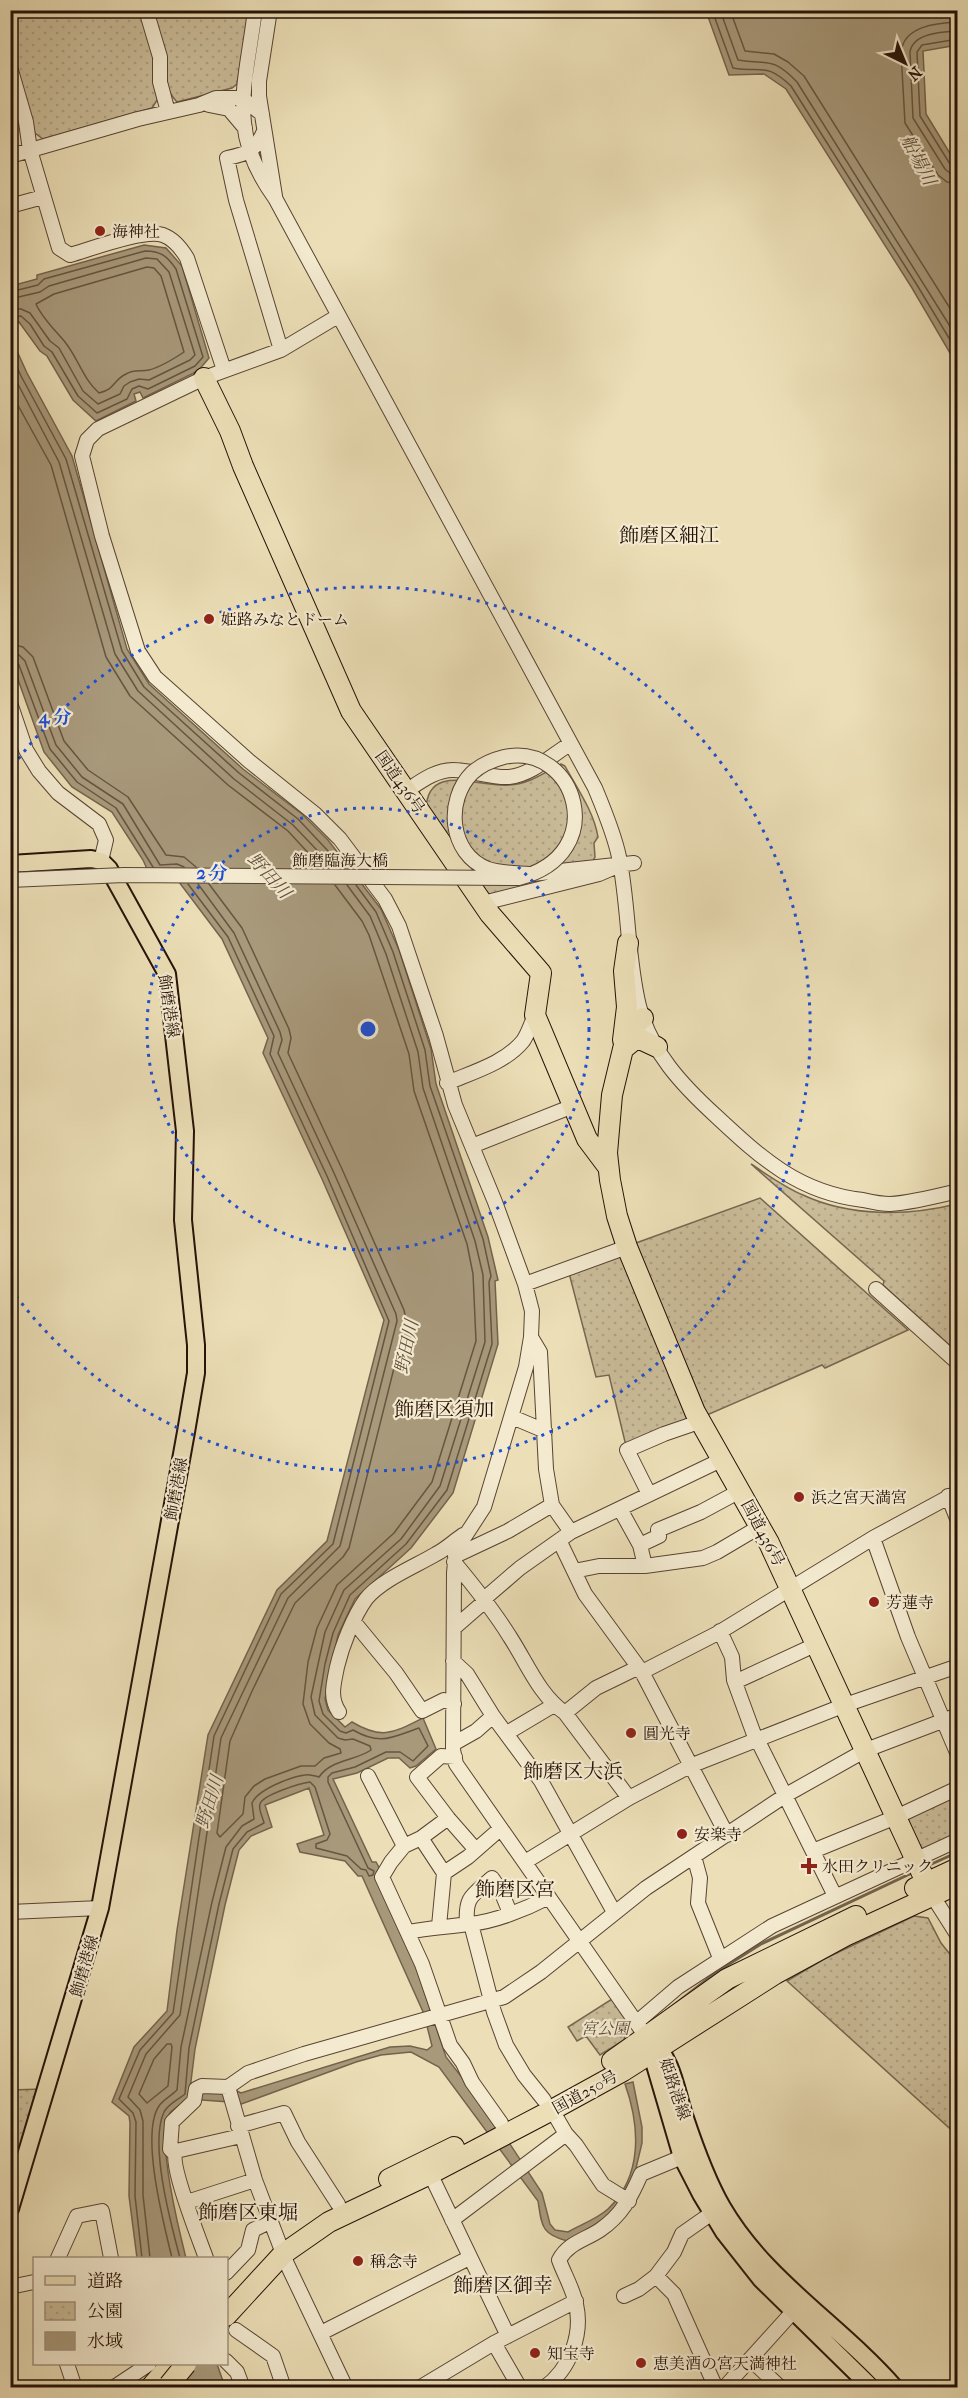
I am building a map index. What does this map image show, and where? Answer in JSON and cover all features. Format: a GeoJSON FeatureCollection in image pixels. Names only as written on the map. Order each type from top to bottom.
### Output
{"type":"FeatureCollection","features":[{"type":"Feature","properties":{"kind":"highway","name":"国道436号"},"geometry":{"type":"LineString","coordinates":[[204,378],[230,431],[351,711],[483,903],[541,973],[535,1015],[587,1139],[608,1167]]}},
{"type":"Feature","properties":{"kind":"highway"},"geometry":{"type":"LineString","coordinates":[[623,1049],[623,1025],[627,1007],[624,977],[628,943]]}},
{"type":"Feature","properties":{"kind":"highway","name":"国道436号"},"geometry":{"type":"LineString","coordinates":[[643,1018],[630,1030],[623,1049],[610,1109],[607,1140],[608,1167],[614,1204],[627,1246],[699,1422],[761,1526],[922,1875]]}},
{"type":"Feature","properties":{"kind":"highway"},"geometry":{"type":"LineString","coordinates":[[623,1049],[634,1040],[642,1040],[657,1047]]}},
{"type":"Feature","properties":{"kind":"highway","name":"国道250号"},"geometry":{"type":"LineString","coordinates":[[228,2295],[253,2266],[281,2248],[548,2105],[648,2040],[845,1935],[922,1875],[957,1868]]}},
{"type":"Feature","properties":{"kind":"highway","name":"国道250号"},"geometry":{"type":"LineString","coordinates":[[922,1875],[957,1884]]}},
{"type":"Feature","properties":{"kind":"highway","name":"国道250号"},"geometry":{"type":"LineString","coordinates":[[231,2323],[281,2248],[301,2224],[338,2204],[428,2168]]}},
{"type":"Feature","properties":{"kind":"highway"},"geometry":{"type":"LineString","coordinates":[[163,2376],[184,2365]]}},
{"type":"Feature","properties":{"kind":"main road"},"geometry":{"type":"LineString","coordinates":[[10,864],[91,859],[101,861]]}},
{"type":"Feature","properties":{"kind":"main road","name":"飾磨港線"},"geometry":{"type":"LineString","coordinates":[[10,2209],[38,2122],[100,1908],[196,1373],[183,1221],[185,1131],[167,974],[109,869],[101,861]]}},
{"type":"Feature","properties":{"kind":"main road","name":"姫路港線"},"geometry":{"type":"LineString","coordinates":[[648,2040],[682,2157],[712,2213],[738,2252],[757,2274],[877,2368],[895,2388]]}},
{"type":"Feature","properties":{"kind":"main road","name":"姫路港線"},"geometry":{"type":"LineString","coordinates":[[648,2040],[668,2062],[699,2159],[721,2204],[759,2259],[864,2385]]}},
{"type":"Feature","properties":{"kind":"street"},"geometry":{"type":"LineString","coordinates":[[146,10],[160,57],[160,82],[168,112]]}},
{"type":"Feature","properties":{"kind":"street"},"geometry":{"type":"LineString","coordinates":[[255,10],[243,98],[249,153],[260,178],[275,198],[603,808],[627,864],[628,943],[643,1018],[657,1047],[672,1072],[691,1094],[762,1158],[789,1176],[823,1192],[850,1199],[891,1204],[957,1191]]}},
{"type":"Feature","properties":{"kind":"street"},"geometry":{"type":"LineString","coordinates":[[270,10],[259,81],[264,131],[275,198]]}},
{"type":"Feature","properties":{"kind":"street"},"geometry":{"type":"LineString","coordinates":[[10,67],[26,122],[30,150],[59,248],[63,253],[70,255],[147,233],[164,236],[176,243],[187,258],[224,370]]}},
{"type":"Feature","properties":{"kind":"street"},"geometry":{"type":"LineString","coordinates":[[225,107],[252,92],[259,81]]}},
{"type":"Feature","properties":{"kind":"street"},"geometry":{"type":"LineString","coordinates":[[10,156],[199,105],[216,98],[243,98],[262,114]]}},
{"type":"Feature","properties":{"kind":"street"},"geometry":{"type":"LineString","coordinates":[[199,105],[225,107],[233,112],[245,128]]}},
{"type":"Feature","properties":{"kind":"street"},"geometry":{"type":"LineString","coordinates":[[264,131],[257,146],[249,153],[227,158],[236,200],[280,350]]}},
{"type":"Feature","properties":{"kind":"street"},"geometry":{"type":"LineString","coordinates":[[10,206],[43,197]]}},
{"type":"Feature","properties":{"kind":"street"},"geometry":{"type":"LineString","coordinates":[[338,316],[280,350],[204,378],[98,429],[87,440],[82,456],[102,536],[138,651],[155,677],[249,760],[315,814],[340,839],[385,899],[399,926],[436,1036],[447,1083],[525,1284],[532,1311],[526,1367],[484,1507],[467,1532],[455,1559],[454,1751],[464,1776],[648,2040],[678,1987],[720,1959],[772,1926],[835,1896],[922,1875],[957,1839]]}},
{"type":"Feature","properties":{"kind":"street"},"geometry":{"type":"LineString","coordinates":[[10,703],[26,750],[39,771],[58,793],[99,824],[106,840],[101,861]]}},
{"type":"Feature","properties":{"kind":"street"},"geometry":{"type":"LineString","coordinates":[[406,791],[437,773],[453,770],[493,777],[524,774],[570,744]]}},
{"type":"Feature","properties":{"kind":"street","name":"飾磨臨海大橋"},"geometry":{"type":"LineString","coordinates":[[10,880],[124,875],[519,878],[540,872],[559,858],[573,834],[574,803],[569,789],[553,770],[535,759],[509,756],[492,760],[478,767],[467,778],[457,795],[454,822],[458,838],[467,852],[487,869],[529,874],[627,864]]}},
{"type":"Feature","properties":{"kind":"street"},"geometry":{"type":"LineString","coordinates":[[483,903],[599,874],[627,864]]}},
{"type":"Feature","properties":{"kind":"street"},"geometry":{"type":"LineString","coordinates":[[447,1083],[490,1065],[511,1053],[524,1040],[535,1015]]}},
{"type":"Feature","properties":{"kind":"street"},"geometry":{"type":"LineString","coordinates":[[472,1146],[573,1106]]}},
{"type":"Feature","properties":{"kind":"street"},"geometry":{"type":"LineString","coordinates":[[525,1284],[627,1246]]}},
{"type":"Feature","properties":{"kind":"street"},"geometry":{"type":"LineString","coordinates":[[876,1289],[957,1363]]}},
{"type":"Feature","properties":{"kind":"street"},"geometry":{"type":"LineString","coordinates":[[531,1336],[540,1352],[546,1469],[552,1505],[565,1537],[574,1571],[597,1613],[612,1629],[642,1672],[726,1835]]}},
{"type":"Feature","properties":{"kind":"street"},"geometry":{"type":"LineString","coordinates":[[512,1417],[545,1431]]}},
{"type":"Feature","properties":{"kind":"street"},"geometry":{"type":"LineString","coordinates":[[649,1494],[627,1450],[699,1422]]}},
{"type":"Feature","properties":{"kind":"street"},"geometry":{"type":"LineString","coordinates":[[454,1628],[520,1568],[565,1537],[721,1460]]}},
{"type":"Feature","properties":{"kind":"street"},"geometry":{"type":"LineString","coordinates":[[640,1545],[659,1536],[658,1530],[740,1491]]}},
{"type":"Feature","properties":{"kind":"street"},"geometry":{"type":"LineString","coordinates":[[642,1672],[720,1631],[873,1538],[953,1494],[957,1521]]}},
{"type":"Feature","properties":{"kind":"street"},"geometry":{"type":"LineString","coordinates":[[455,1559],[552,1505]]}},
{"type":"Feature","properties":{"kind":"street"},"geometry":{"type":"LineString","coordinates":[[620,1509],[640,1545],[645,1566]]}},
{"type":"Feature","properties":{"kind":"street"},"geometry":{"type":"LineString","coordinates":[[574,1571],[599,1566],[645,1566],[703,1558],[761,1526]]}},
{"type":"Feature","properties":{"kind":"street"},"geometry":{"type":"LineString","coordinates":[[339,1712],[334,1705],[332,1690],[338,1663],[354,1622],[367,1598],[405,1569],[437,1554],[467,1532]]}},
{"type":"Feature","properties":{"kind":"street"},"geometry":{"type":"LineString","coordinates":[[873,1538],[924,1676],[957,1755]]}},
{"type":"Feature","properties":{"kind":"street"},"geometry":{"type":"LineString","coordinates":[[455,1559],[510,1636],[534,1677],[629,1798]]}},
{"type":"Feature","properties":{"kind":"street"},"geometry":{"type":"LineString","coordinates":[[354,1622],[396,1673],[422,1712],[444,1700],[454,1704]]}},
{"type":"Feature","properties":{"kind":"street"},"geometry":{"type":"LineString","coordinates":[[720,1631],[732,1657],[735,1682],[756,1740],[786,1795],[835,1896]]}},
{"type":"Feature","properties":{"kind":"street"},"geometry":{"type":"LineString","coordinates":[[735,1682],[817,1644]]}},
{"type":"Feature","properties":{"kind":"street"},"geometry":{"type":"LineString","coordinates":[[453,1661],[467,1674],[493,1716],[541,1780],[614,1912]]}},
{"type":"Feature","properties":{"kind":"street"},"geometry":{"type":"LineString","coordinates":[[525,1862],[629,1798],[690,1766],[845,1705],[957,1666]]}},
{"type":"Feature","properties":{"kind":"street"},"geometry":{"type":"LineString","coordinates":[[507,1733],[560,1709],[635,1669],[642,1672]]}},
{"type":"Feature","properties":{"kind":"street"},"geometry":{"type":"LineString","coordinates":[[205,2257],[177,2173],[174,2154],[170,2149],[172,2122],[202,2086],[228,2087],[248,2073],[492,2001],[517,1989],[614,1912],[786,1795],[866,1750],[957,1715]]}},
{"type":"Feature","properties":{"kind":"street"},"geometry":{"type":"LineString","coordinates":[[476,1850],[417,1777],[441,1756],[454,1751],[493,1716]]}},
{"type":"Feature","properties":{"kind":"street"},"geometry":{"type":"LineString","coordinates":[[368,1776],[404,1846]]}},
{"type":"Feature","properties":{"kind":"street"},"geometry":{"type":"LineString","coordinates":[[813,1851],[896,1817],[957,1788]]}},
{"type":"Feature","properties":{"kind":"street"},"geometry":{"type":"LineString","coordinates":[[448,1818],[422,1838],[404,1846],[384,1860],[382,1877],[431,1988],[450,2045],[463,2063],[472,2082],[506,2128]]}},
{"type":"Feature","properties":{"kind":"street"},"geometry":{"type":"LineString","coordinates":[[444,1873],[501,1828]]}},
{"type":"Feature","properties":{"kind":"street"},"geometry":{"type":"LineString","coordinates":[[422,1838],[444,1873],[439,1926]]}},
{"type":"Feature","properties":{"kind":"street"},"geometry":{"type":"LineString","coordinates":[[694,1856],[700,1878],[698,1903],[720,1959]]}},
{"type":"Feature","properties":{"kind":"street"},"geometry":{"type":"LineString","coordinates":[[922,1875],[957,1936]]}},
{"type":"Feature","properties":{"kind":"street"},"geometry":{"type":"LineString","coordinates":[[510,1913],[501,1891],[492,1878],[471,1897],[466,1906],[494,2012],[506,2045],[603,2185],[629,2201]]}},
{"type":"Feature","properties":{"kind":"street"},"geometry":{"type":"LineString","coordinates":[[408,1932],[439,1926],[469,1924],[529,1908],[549,1897]]}},
{"type":"Feature","properties":{"kind":"street"},"geometry":{"type":"LineString","coordinates":[[10,1912],[100,1908]]}},
{"type":"Feature","properties":{"kind":"street"},"geometry":{"type":"LineString","coordinates":[[228,2087],[231,2104],[255,2180],[281,2248],[345,2388]]}},
{"type":"Feature","properties":{"kind":"street"},"geometry":{"type":"LineString","coordinates":[[174,2154],[176,2151],[240,2131],[284,2113],[298,2142],[338,2204]]}},
{"type":"Feature","properties":{"kind":"street"},"geometry":{"type":"LineString","coordinates":[[452,2220],[566,2134]]}},
{"type":"Feature","properties":{"kind":"street"},"geometry":{"type":"LineString","coordinates":[[544,2388],[557,2379],[567,2365],[579,2322],[576,2301],[559,2259],[564,2251],[598,2231],[617,2216],[629,2201],[641,2174],[682,2157]]}},
{"type":"Feature","properties":{"kind":"street"},"geometry":{"type":"LineString","coordinates":[[428,2168],[508,2336]]}},
{"type":"Feature","properties":{"kind":"street"},"geometry":{"type":"LineString","coordinates":[[187,2202],[255,2180]]}},
{"type":"Feature","properties":{"kind":"street"},"geometry":{"type":"LineString","coordinates":[[59,2257],[76,2216],[102,2211],[111,2257]]}},
{"type":"Feature","properties":{"kind":"street"},"geometry":{"type":"LineString","coordinates":[[624,2296],[639,2289],[656,2276],[674,2252],[682,2234],[712,2213]]}},
{"type":"Feature","properties":{"kind":"street"},"geometry":{"type":"LineString","coordinates":[[228,2271],[248,2250],[253,2230],[271,2221]]}},
{"type":"Feature","properties":{"kind":"street"},"geometry":{"type":"LineString","coordinates":[[321,2333],[469,2258]]}},
{"type":"Feature","properties":{"kind":"street"},"geometry":{"type":"LineString","coordinates":[[656,2276],[674,2294],[716,2388]]}},
{"type":"Feature","properties":{"kind":"street"},"geometry":{"type":"LineString","coordinates":[[10,2287],[33,2282]]}},
{"type":"Feature","properties":{"kind":"street"},"geometry":{"type":"LineString","coordinates":[[420,2388],[436,2384],[494,2343],[576,2301]]}},
{"type":"Feature","properties":{"kind":"street"},"geometry":{"type":"LineString","coordinates":[[724,2388],[798,2306]]}},
{"type":"Feature","properties":{"kind":"street"},"geometry":{"type":"LineString","coordinates":[[231,2323],[273,2356],[284,2388]]}},
{"type":"Feature","properties":{"kind":"street"},"geometry":{"type":"LineString","coordinates":[[494,2343],[520,2388]]}},
{"type":"Feature","properties":{"kind":"street"},"geometry":{"type":"LineString","coordinates":[[750,2359],[781,2388]]}},
{"type":"Feature","properties":{"kind":"street"},"geometry":{"type":"LineString","coordinates":[[228,2363],[237,2372],[243,2388]]}},
{"type":"Feature","properties":{"kind":"street"},"geometry":{"type":"LineString","coordinates":[[67,2365],[75,2388]]}},
{"type":"Feature","properties":{"kind":"street"},"geometry":{"type":"LineString","coordinates":[[864,2385],[877,2368]]}},
{"type":"Feature","properties":{"kind":"street"},"geometry":{"type":"LineString","coordinates":[[113,2388],[163,2376]]}},
{"type":"Feature","properties":{"kind":"green space"},"geometry":{"type":"Polygon","coordinates":[[[11,11],[141,11],[155,61],[159,97],[152,108],[43,139],[32,131],[11,47],[11,11]]]}},
{"type":"Feature","properties":{"kind":"green space"},"geometry":{"type":"Polygon","coordinates":[[[152,11],[249,11],[237,84],[232,88],[177,102],[162,72],[152,11]]]}},
{"type":"Feature","properties":{"kind":"green space"},"geometry":{"type":"Polygon","coordinates":[[[561,764],[565,766],[593,818],[598,837],[594,843],[595,857],[586,874],[493,897],[479,888],[426,810],[429,795],[435,786],[445,781],[470,781],[497,785],[523,783],[561,764]]]}},
{"type":"Feature","properties":{"kind":"green space"},"geometry":{"type":"Polygon","coordinates":[[[751,1164],[796,1192],[821,1202],[859,1211],[919,1211],[957,1204],[957,1352],[883,1285],[884,1281],[751,1164]]]}},
{"type":"Feature","properties":{"kind":"green space"},"geometry":{"type":"Polygon","coordinates":[[[760,1198],[908,1330],[825,1368],[822,1365],[707,1415],[636,1243],[760,1198]]]}},
{"type":"Feature","properties":{"kind":"green space"},"geometry":{"type":"Polygon","coordinates":[[[621,1255],[688,1421],[626,1446],[609,1375],[596,1377],[569,1273],[621,1255]]]}},
{"type":"Feature","properties":{"kind":"green space"},"geometry":{"type":"Polygon","coordinates":[[[957,1791],[957,1835],[925,1850],[919,1847],[906,1820],[957,1791]]]}},
{"type":"Feature","properties":{"kind":"green space"},"geometry":{"type":"Polygon","coordinates":[[[914,1916],[928,1918],[941,1943],[957,1963],[957,2135],[787,1981],[824,1959],[914,1916]]]}},
{"type":"Feature","properties":{"kind":"green space","name":"宮公園"},"geometry":{"type":"Polygon","coordinates":[[[612,1999],[628,2023],[624,2040],[600,2055],[586,2036],[577,2041],[568,2027],[612,1999]]]}},
{"type":"Feature","properties":{"kind":"green space"},"geometry":{"type":"Polygon","coordinates":[[[42,2089],[11,2194],[11,2090],[42,2089]]]}},
{"type":"Feature","properties":{"kind":"water","name":"船場川"},"geometry":{"type":"Polygon","coordinates":[[[706,11],[957,11],[957,45],[923,51],[926,114],[957,165],[957,365],[912,288],[786,89],[764,74],[729,75],[706,11]]]}},
{"type":"Feature","properties":{"kind":"water"},"geometry":{"type":"Polygon","coordinates":[[[144,245],[166,248],[182,266],[209,358],[198,371],[143,398],[140,392],[134,394],[136,401],[96,421],[73,400],[47,356],[40,351],[19,322],[11,325],[11,286],[37,279],[37,275],[144,245]]]}},
{"type":"Feature","properties":{"kind":"water","name":"野田川"},"geometry":{"type":"Polygon","coordinates":[[[11,338],[27,373],[72,456],[127,649],[149,684],[243,769],[302,814],[328,840],[381,909],[399,950],[431,1049],[436,1084],[488,1237],[498,1280],[495,1281],[498,1344],[453,1493],[411,1548],[355,1599],[338,1635],[325,1699],[328,1710],[345,1727],[352,1722],[362,1728],[380,1733],[395,1731],[423,1718],[436,1749],[416,1766],[410,1768],[399,1758],[388,1758],[357,1773],[333,1779],[372,1862],[376,1862],[381,1871],[446,2057],[491,2115],[542,2193],[550,2224],[555,2230],[568,2232],[599,2216],[619,2196],[628,2181],[633,2166],[635,2133],[634,2117],[625,2084],[633,2082],[642,2127],[642,2143],[632,2185],[615,2214],[567,2241],[552,2235],[544,2228],[538,2201],[439,2067],[411,2052],[381,2055],[356,2062],[236,2106],[229,2102],[189,2099],[174,2109],[166,2125],[165,2141],[170,2184],[186,2257],[137,2257],[129,2196],[129,2116],[112,2102],[134,2047],[167,2011],[177,1930],[208,1735],[277,1590],[327,1541],[384,1320],[263,1053],[268,1038],[222,939],[176,878],[152,880],[143,860],[112,812],[72,787],[44,752],[11,660],[11,338]],[[309,1788],[265,1805],[272,1827],[251,1836],[239,1850],[195,2049],[190,2089],[233,2089],[241,2093],[390,2047],[410,2046],[427,2050],[432,2046],[424,2014],[362,1876],[358,1876],[345,1861],[300,1852],[297,1844],[324,1835],[309,1788]]]}},
{"type":"Feature","properties":{"kind":"water"},"geometry":{"type":"Polygon","coordinates":[[[173,2365],[217,2365],[225,2387],[181,2387],[173,2365]]]}},
{"type":"Feature","properties":{"kind":"waterway"},"geometry":{"type":"LineString","coordinates":[[925,1867],[958,1852]]}},
{"type":"Feature","properties":{"kind":"waterway"},"geometry":{"type":"LineString","coordinates":[[660,2016],[718,1971],[761,1944],[914,1872]]}},
{"type":"Feature","properties":{"kind":"place","name":"海神社"},"geometry":{"type":"Point","coordinates":[100,231]}},
{"type":"Feature","properties":{"kind":"place","name":"姫路みなとドーム"},"geometry":{"type":"Point","coordinates":[209,619]}},
{"type":"Feature","properties":{"kind":"place","name":"浜之宮天満宮"},"geometry":{"type":"Point","coordinates":[799,1497]}},
{"type":"Feature","properties":{"kind":"place","name":"芳蓮寺"},"geometry":{"type":"Point","coordinates":[874,1602]}},
{"type":"Feature","properties":{"kind":"place","name":"圓光寺"},"geometry":{"type":"Point","coordinates":[631,1733]}},
{"type":"Feature","properties":{"kind":"place","name":"安楽寺"},"geometry":{"type":"Point","coordinates":[682,1834]}},
{"type":"Feature","properties":{"kind":"place","name":"水田クリニック"},"geometry":{"type":"Point","coordinates":[809,1866]}},
{"type":"Feature","properties":{"kind":"place","name":"稱念寺"},"geometry":{"type":"Point","coordinates":[358,2261]}},
{"type":"Feature","properties":{"kind":"place","name":"知宝寺"},"geometry":{"type":"Point","coordinates":[535,2353]}},
{"type":"Feature","properties":{"kind":"place","name":"恵美酒の宮天満神社"},"geometry":{"type":"Point","coordinates":[641,2363]}},
{"type":"Feature","properties":{"kind":"district","name":"飾磨区細江"},"geometry":{"type":"Point","coordinates":[669,535]}},
{"type":"Feature","properties":{"kind":"district","name":"飾磨区須加"},"geometry":{"type":"Point","coordinates":[444,1409]}},
{"type":"Feature","properties":{"kind":"district","name":"飾磨区大浜"},"geometry":{"type":"Point","coordinates":[573,1771]}},
{"type":"Feature","properties":{"kind":"district","name":"飾磨区宮"},"geometry":{"type":"Point","coordinates":[515,1889]}},
{"type":"Feature","properties":{"kind":"district","name":"飾磨区東堀"},"geometry":{"type":"Point","coordinates":[248,2212]}},
{"type":"Feature","properties":{"kind":"district","name":"飾磨区御幸"},"geometry":{"type":"Point","coordinates":[503,2285]}}]}
